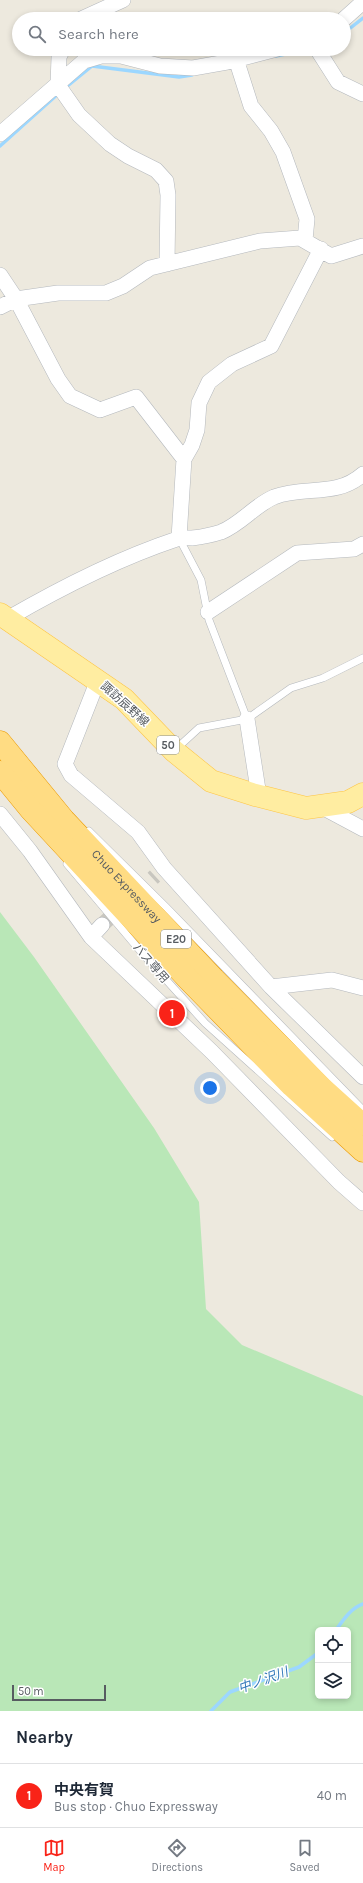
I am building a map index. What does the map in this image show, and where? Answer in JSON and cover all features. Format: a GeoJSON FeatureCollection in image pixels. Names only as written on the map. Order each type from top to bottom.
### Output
{"type":"FeatureCollection","features":[{"type":"Feature","properties":{"kind":"highway","name":"Chuo Expressway"},"geometry":{"type":"LineString","coordinates":[[0,742],[74,822],[214,979],[323,1089],[363,1125]]}},
{"type":"Feature","properties":{"kind":"highway","name":"Chuo Expressway"},"geometry":{"type":"LineString","coordinates":[[0,772],[31,810],[170,960],[286,1080],[363,1151]]}},
{"type":"Feature","properties":{"kind":"main road","name":"諏訪辰野線"},"geometry":{"type":"LineString","coordinates":[[4,616],[98,680],[124,700],[174,751],[211,781],[259,796],[306,808],[348,802],[363,794]]}},
{"type":"Feature","properties":{"kind":"street"},"geometry":{"type":"LineString","coordinates":[[96,12],[123,0]]}},
{"type":"Feature","properties":{"kind":"street"},"geometry":{"type":"LineString","coordinates":[[351,13],[363,2]]}},
{"type":"Feature","properties":{"kind":"street"},"geometry":{"type":"LineString","coordinates":[[60,56],[58,85],[79,115],[110,144],[128,156],[156,170],[166,181],[168,195],[167,264]]}},
{"type":"Feature","properties":{"kind":"street"},"geometry":{"type":"LineString","coordinates":[[0,134],[84,61],[101,56],[121,56],[160,66],[193,68],[248,56]]}},
{"type":"Feature","properties":{"kind":"street"},"geometry":{"type":"LineString","coordinates":[[321,56],[338,82],[363,94]]}},
{"type":"Feature","properties":{"kind":"street"},"geometry":{"type":"LineString","coordinates":[[236,59],[251,106],[271,131],[283,152],[307,219],[305,240]]}},
{"type":"Feature","properties":{"kind":"street"},"geometry":{"type":"LineString","coordinates":[[0,307],[16,299],[58,293],[106,293],[123,286],[150,268],[260,241],[300,238],[331,256],[363,246]]}},
{"type":"Feature","properties":{"kind":"street"},"geometry":{"type":"LineString","coordinates":[[179,538],[184,459],[192,445],[197,430],[199,402],[209,382],[232,364],[271,346],[321,249]]}},
{"type":"Feature","properties":{"kind":"street"},"geometry":{"type":"LineString","coordinates":[[0,275],[16,299],[58,379],[70,396],[100,410],[136,397],[184,459]]}},
{"type":"Feature","properties":{"kind":"street"},"geometry":{"type":"LineString","coordinates":[[4,616],[62,587],[130,556],[179,538],[193,538],[223,531],[273,497],[291,492],[337,489],[354,482],[363,474]]}},
{"type":"Feature","properties":{"kind":"street"},"geometry":{"type":"LineString","coordinates":[[208,612],[298,553],[354,549],[363,544]]}},
{"type":"Feature","properties":{"kind":"street"},"geometry":{"type":"LineString","coordinates":[[98,680],[65,764],[71,775],[138,832],[159,872],[271,987],[363,1077]]}},
{"type":"Feature","properties":{"kind":"street"},"geometry":{"type":"LineString","coordinates":[[247,719],[259,796]]}},
{"type":"Feature","properties":{"kind":"street"},"geometry":{"type":"LineString","coordinates":[[320,806],[363,829]]}},
{"type":"Feature","properties":{"kind":"street"},"geometry":{"type":"LineString","coordinates":[[0,814],[30,851],[91,937],[212,1052],[339,1182],[363,1203]]}},
{"type":"Feature","properties":{"kind":"street"},"geometry":{"type":"LineString","coordinates":[[91,937],[102,925]]}},
{"type":"Feature","properties":{"kind":"street"},"geometry":{"type":"LineString","coordinates":[[271,987],[332,980],[363,988]]}},
{"type":"Feature","properties":{"kind":"lane"},"geometry":{"type":"LineString","coordinates":[[179,538],[201,580],[209,620],[247,719]]}},
{"type":"Feature","properties":{"kind":"lane"},"geometry":{"type":"LineString","coordinates":[[174,751],[199,728],[247,719],[291,688],[323,678],[363,658]]}},
{"type":"Feature","properties":{"kind":"lane"},"geometry":{"type":"LineString","coordinates":[[31,810],[44,838]]}},
{"type":"Feature","properties":{"kind":"lane"},"geometry":{"type":"LineString","coordinates":[[74,822],[166,907],[363,1110]]}},
{"type":"Feature","properties":{"kind":"lane","name":"バス専用"},"geometry":{"type":"LineString","coordinates":[[60,856],[142,953],[205,1023],[339,1143]]}},
{"type":"Feature","properties":{"kind":"green space"},"geometry":{"type":"Polygon","coordinates":[[[0,912],[34,957],[154,1128],[199,1202],[206,1309],[242,1345],[363,1396],[363,1711],[0,1711],[0,912]]]}},
{"type":"Feature","properties":{"kind":"waterway"},"geometry":{"type":"LineString","coordinates":[[351,27],[363,18]]}},
{"type":"Feature","properties":{"kind":"waterway"},"geometry":{"type":"LineString","coordinates":[[65,88],[92,66],[179,77],[192,75]]}},
{"type":"Feature","properties":{"kind":"waterway"},"geometry":{"type":"LineString","coordinates":[[0,146],[59,93]]}},
{"type":"Feature","properties":{"kind":"waterway","name":"中ノ沢川"},"geometry":{"type":"LineString","coordinates":[[338,1627],[351,1611],[363,1604]]}},
{"type":"Feature","properties":{"kind":"waterway","name":"中ノ沢川"},"geometry":{"type":"LineString","coordinates":[[211,1711],[230,1692],[299,1667],[315,1655]]}},
{"type":"Feature","properties":{"kind":"tunnel"},"geometry":{"type":"LineString","coordinates":[[102,925],[155,876]]}},
{"type":"Feature","properties":{"kind":"place","name":"中央有賀"},"geometry":{"type":"Point","coordinates":[172,1013]}}]}
